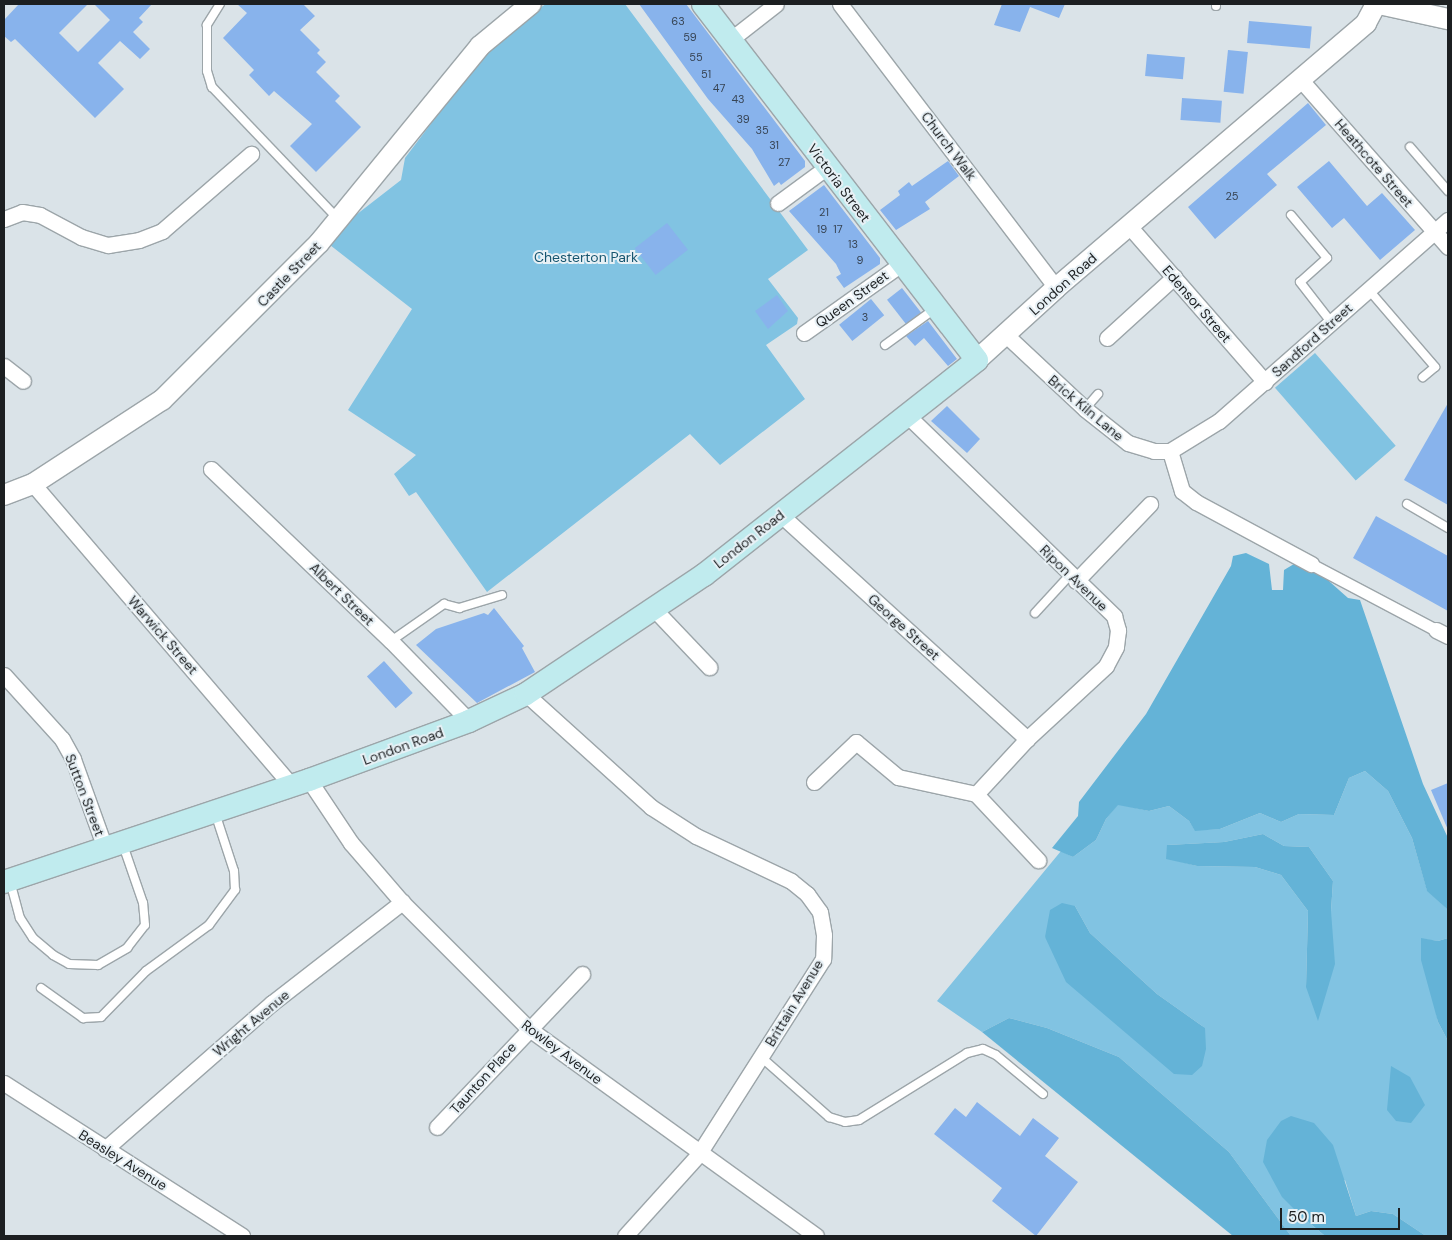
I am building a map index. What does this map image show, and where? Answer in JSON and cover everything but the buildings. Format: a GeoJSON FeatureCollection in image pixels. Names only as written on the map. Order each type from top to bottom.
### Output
{"type":"FeatureCollection","features":[{"type":"Feature","properties":{"kind":"main road","name":"Victoria Street"},"geometry":{"type":"LineString","coordinates":[[703,4],[901,264],[977,360]]}},
{"type":"Feature","properties":{"kind":"main road","name":"London Road"},"geometry":{"type":"LineString","coordinates":[[7,881],[300,783],[469,721],[526,694],[655,610],[908,417],[977,360]]}},
{"type":"Feature","properties":{"kind":"street","name":"Castle Street"},"geometry":{"type":"LineString","coordinates":[[4,495],[33,484],[162,400],[241,323],[338,219],[480,46],[532,4]]}},
{"type":"Feature","properties":{"kind":"street"},"geometry":{"type":"LineString","coordinates":[[730,40],[776,4]]}},
{"type":"Feature","properties":{"kind":"street","name":"Church Walk"},"geometry":{"type":"LineString","coordinates":[[840,4],[1056,288]]}},
{"type":"Feature","properties":{"kind":"street"},"geometry":{"type":"LineString","coordinates":[[1378,4],[1448,19]]}},
{"type":"Feature","properties":{"kind":"street","name":"London Road"},"geometry":{"type":"LineString","coordinates":[[977,360],[1056,288],[1366,23],[1378,4]]}},
{"type":"Feature","properties":{"kind":"street","name":"Heathcote Street"},"geometry":{"type":"LineString","coordinates":[[1300,78],[1448,247]]}},
{"type":"Feature","properties":{"kind":"street"},"geometry":{"type":"LineString","coordinates":[[4,218],[22,212],[40,214],[81,237],[108,245],[138,240],[162,231],[251,154]]}},
{"type":"Feature","properties":{"kind":"street"},"geometry":{"type":"LineString","coordinates":[[778,203],[827,167]]}},
{"type":"Feature","properties":{"kind":"street","name":"Sandford Street"},"geometry":{"type":"LineString","coordinates":[[1170,451],[1218,421],[1265,382],[1448,220]]}},
{"type":"Feature","properties":{"kind":"street","name":"Edensor Street"},"geometry":{"type":"LineString","coordinates":[[1130,226],[1265,382]]}},
{"type":"Feature","properties":{"kind":"street","name":"Queen Street"},"geometry":{"type":"LineString","coordinates":[[804,333],[901,264]]}},
{"type":"Feature","properties":{"kind":"street"},"geometry":{"type":"LineString","coordinates":[[1107,338],[1174,277]]}},
{"type":"Feature","properties":{"kind":"street","name":"Brick Kiln Lane"},"geometry":{"type":"LineString","coordinates":[[1006,335],[1085,409],[1128,443],[1154,451],[1170,451]]}},
{"type":"Feature","properties":{"kind":"street"},"geometry":{"type":"LineString","coordinates":[[4,366],[23,381]]}},
{"type":"Feature","properties":{"kind":"street","name":"Ripon Avenue"},"geometry":{"type":"LineString","coordinates":[[908,417],[1114,616],[1118,630],[1116,646],[1106,666],[1027,739],[976,794]]}},
{"type":"Feature","properties":{"kind":"street"},"geometry":{"type":"LineString","coordinates":[[1170,451],[1175,475],[1182,491],[1196,502],[1442,633]]}},
{"type":"Feature","properties":{"kind":"street","name":"Albert Street"},"geometry":{"type":"LineString","coordinates":[[211,469],[392,641],[469,721]]}},
{"type":"Feature","properties":{"kind":"street","name":"Warwick Street"},"geometry":{"type":"LineString","coordinates":[[33,484],[300,783]]}},
{"type":"Feature","properties":{"kind":"street"},"geometry":{"type":"LineString","coordinates":[[1073,578],[1150,504]]}},
{"type":"Feature","properties":{"kind":"street","name":"George Street"},"geometry":{"type":"LineString","coordinates":[[781,514],[1027,739]]}},
{"type":"Feature","properties":{"kind":"street"},"geometry":{"type":"LineString","coordinates":[[655,610],[709,667]]}},
{"type":"Feature","properties":{"kind":"street","name":"Sutton Street"},"geometry":{"type":"LineString","coordinates":[[4,674],[62,739],[113,846]]}},
{"type":"Feature","properties":{"kind":"street","name":"Brittain Avenue"},"geometry":{"type":"LineString","coordinates":[[526,694],[651,806],[696,836],[791,881],[807,894],[820,912],[824,935],[823,959],[699,1154],[625,1236]]}},
{"type":"Feature","properties":{"kind":"street"},"geometry":{"type":"LineString","coordinates":[[814,782],[856,742],[898,777],[976,794],[1038,860]]}},
{"type":"Feature","properties":{"kind":"street","name":"Rowley Avenue"},"geometry":{"type":"LineString","coordinates":[[300,783],[402,902],[528,1028],[699,1154],[816,1236]]}},
{"type":"Feature","properties":{"kind":"street","name":"Wright Avenue"},"geometry":{"type":"LineString","coordinates":[[105,1149],[272,1003],[402,902]]}},
{"type":"Feature","properties":{"kind":"street","name":"Taunton Place"},"geometry":{"type":"LineString","coordinates":[[437,1127],[528,1028],[582,974]]}},
{"type":"Feature","properties":{"kind":"street","name":"Beasley Avenue"},"geometry":{"type":"LineString","coordinates":[[4,1082],[242,1236]]}},
{"type":"Feature","properties":{"kind":"lane"},"geometry":{"type":"LineString","coordinates":[[220,4],[207,25],[207,70],[212,87],[338,219]]}},
{"type":"Feature","properties":{"kind":"lane"},"geometry":{"type":"LineString","coordinates":[[1410,146],[1448,191]]}},
{"type":"Feature","properties":{"kind":"lane"},"geometry":{"type":"LineString","coordinates":[[1291,215],[1327,258],[1300,282],[1331,322]]}},
{"type":"Feature","properties":{"kind":"lane"},"geometry":{"type":"LineString","coordinates":[[1368,289],[1435,367],[1423,376]]}},
{"type":"Feature","properties":{"kind":"lane"},"geometry":{"type":"LineString","coordinates":[[885,345],[936,308]]}},
{"type":"Feature","properties":{"kind":"lane"},"geometry":{"type":"LineString","coordinates":[[1085,409],[1098,394]]}},
{"type":"Feature","properties":{"kind":"lane"},"geometry":{"type":"LineString","coordinates":[[1407,504],[1448,528]]}},
{"type":"Feature","properties":{"kind":"lane"},"geometry":{"type":"LineString","coordinates":[[1035,613],[1073,578]]}},
{"type":"Feature","properties":{"kind":"lane"},"geometry":{"type":"LineString","coordinates":[[392,641],[444,604],[459,608],[502,595]]}},
{"type":"Feature","properties":{"kind":"lane"},"geometry":{"type":"LineString","coordinates":[[40,988],[83,1018],[101,1017],[146,971],[209,925],[233,896],[236,882],[215,812]]}},
{"type":"Feature","properties":{"kind":"lane"},"geometry":{"type":"LineString","coordinates":[[7,881],[20,918],[33,938],[52,955],[69,964],[98,965],[127,948],[145,925],[143,903],[113,846]]}},
{"type":"Feature","properties":{"kind":"lane"},"geometry":{"type":"LineString","coordinates":[[761,1057],[829,1117],[846,1122],[859,1120],[967,1053],[983,1049],[996,1055],[1043,1094]]}},
{"type":"Feature","properties":{"kind":"green space","name":"Chesterton Park"},"geometry":{"type":"Polygon","coordinates":[[[546,4],[625,4],[808,250],[768,279],[798,318],[797,324],[766,345],[805,399],[720,465],[690,434],[487,592],[416,492],[409,496],[394,474],[416,455],[348,410],[412,309],[330,245],[352,218],[401,180],[405,158],[482,56],[526,17],[546,4]]]}},
{"type":"Feature","properties":{"kind":"green space"},"geometry":{"type":"Polygon","coordinates":[[[1315,353],[1396,446],[1356,481],[1275,388],[1315,353]]]}},
{"type":"Feature","properties":{"kind":"green space"},"geometry":{"type":"Polygon","coordinates":[[[1365,771],[1388,791],[1412,838],[1427,890],[1448,910],[1448,938],[1438,941],[1421,939],[1438,1022],[1448,1041],[1448,1236],[1426,1236],[1393,1214],[1371,1211],[1356,1216],[1345,1180],[1299,1214],[1325,1236],[1291,1236],[1229,1152],[1119,1057],[1047,1028],[1009,1018],[982,1032],[937,1001],[1061,851],[1073,857],[1096,840],[1106,819],[1118,804],[1149,811],[1169,806],[1189,821],[1195,830],[1220,829],[1260,813],[1281,822],[1299,814],[1334,815],[1349,778],[1365,771]],[[1263,834],[1224,842],[1167,845],[1167,858],[1197,866],[1255,867],[1281,875],[1308,911],[1306,987],[1331,911],[1333,881],[1309,847],[1284,846],[1263,834]],[[1075,906],[1045,937],[1205,1028],[1157,994],[1090,933],[1075,906]]]}},
{"type":"Feature","properties":{"kind":"shaded area"},"geometry":{"type":"Polygon","coordinates":[[[1246,553],[1269,564],[1272,590],[1283,590],[1284,570],[1294,564],[1321,574],[1348,598],[1360,600],[1423,784],[1448,838],[1448,910],[1427,891],[1412,838],[1388,791],[1365,771],[1349,778],[1334,815],[1299,814],[1281,822],[1260,813],[1220,829],[1195,831],[1189,821],[1169,806],[1149,811],[1118,805],[1106,819],[1096,840],[1073,857],[1052,848],[1078,816],[1079,802],[1146,714],[1231,566],[1233,556],[1246,553]]]}},
{"type":"Feature","properties":{"kind":"shaded area"},"geometry":{"type":"Polygon","coordinates":[[[1263,834],[1284,846],[1309,847],[1333,881],[1331,911],[1335,964],[1318,1021],[1306,987],[1308,911],[1281,875],[1255,867],[1197,866],[1166,859],[1167,845],[1224,842],[1263,834]]]}},
{"type":"Feature","properties":{"kind":"shaded area"},"geometry":{"type":"Polygon","coordinates":[[[1062,903],[1075,906],[1090,933],[1157,994],[1205,1028],[1206,1049],[1202,1066],[1192,1075],[1174,1074],[1066,982],[1045,937],[1050,910],[1062,903]]]}},
{"type":"Feature","properties":{"kind":"shaded area"},"geometry":{"type":"Polygon","coordinates":[[[1421,938],[1438,941],[1448,938],[1448,1041],[1438,1022],[1421,960],[1421,938]]]}},
{"type":"Feature","properties":{"kind":"shaded area"},"geometry":{"type":"Polygon","coordinates":[[[1009,1018],[1047,1028],[1119,1057],[1229,1152],[1291,1236],[1233,1236],[982,1032],[1009,1018]]]}},
{"type":"Feature","properties":{"kind":"shaded area"},"geometry":{"type":"Polygon","coordinates":[[[1391,1066],[1410,1077],[1425,1105],[1411,1123],[1396,1121],[1387,1110],[1391,1066]]]}},
{"type":"Feature","properties":{"kind":"shaded area"},"geometry":{"type":"Polygon","coordinates":[[[1291,1116],[1314,1123],[1333,1145],[1356,1216],[1371,1211],[1393,1214],[1426,1236],[1325,1236],[1299,1214],[1282,1197],[1263,1162],[1267,1140],[1281,1121],[1291,1116]]]}}]}
